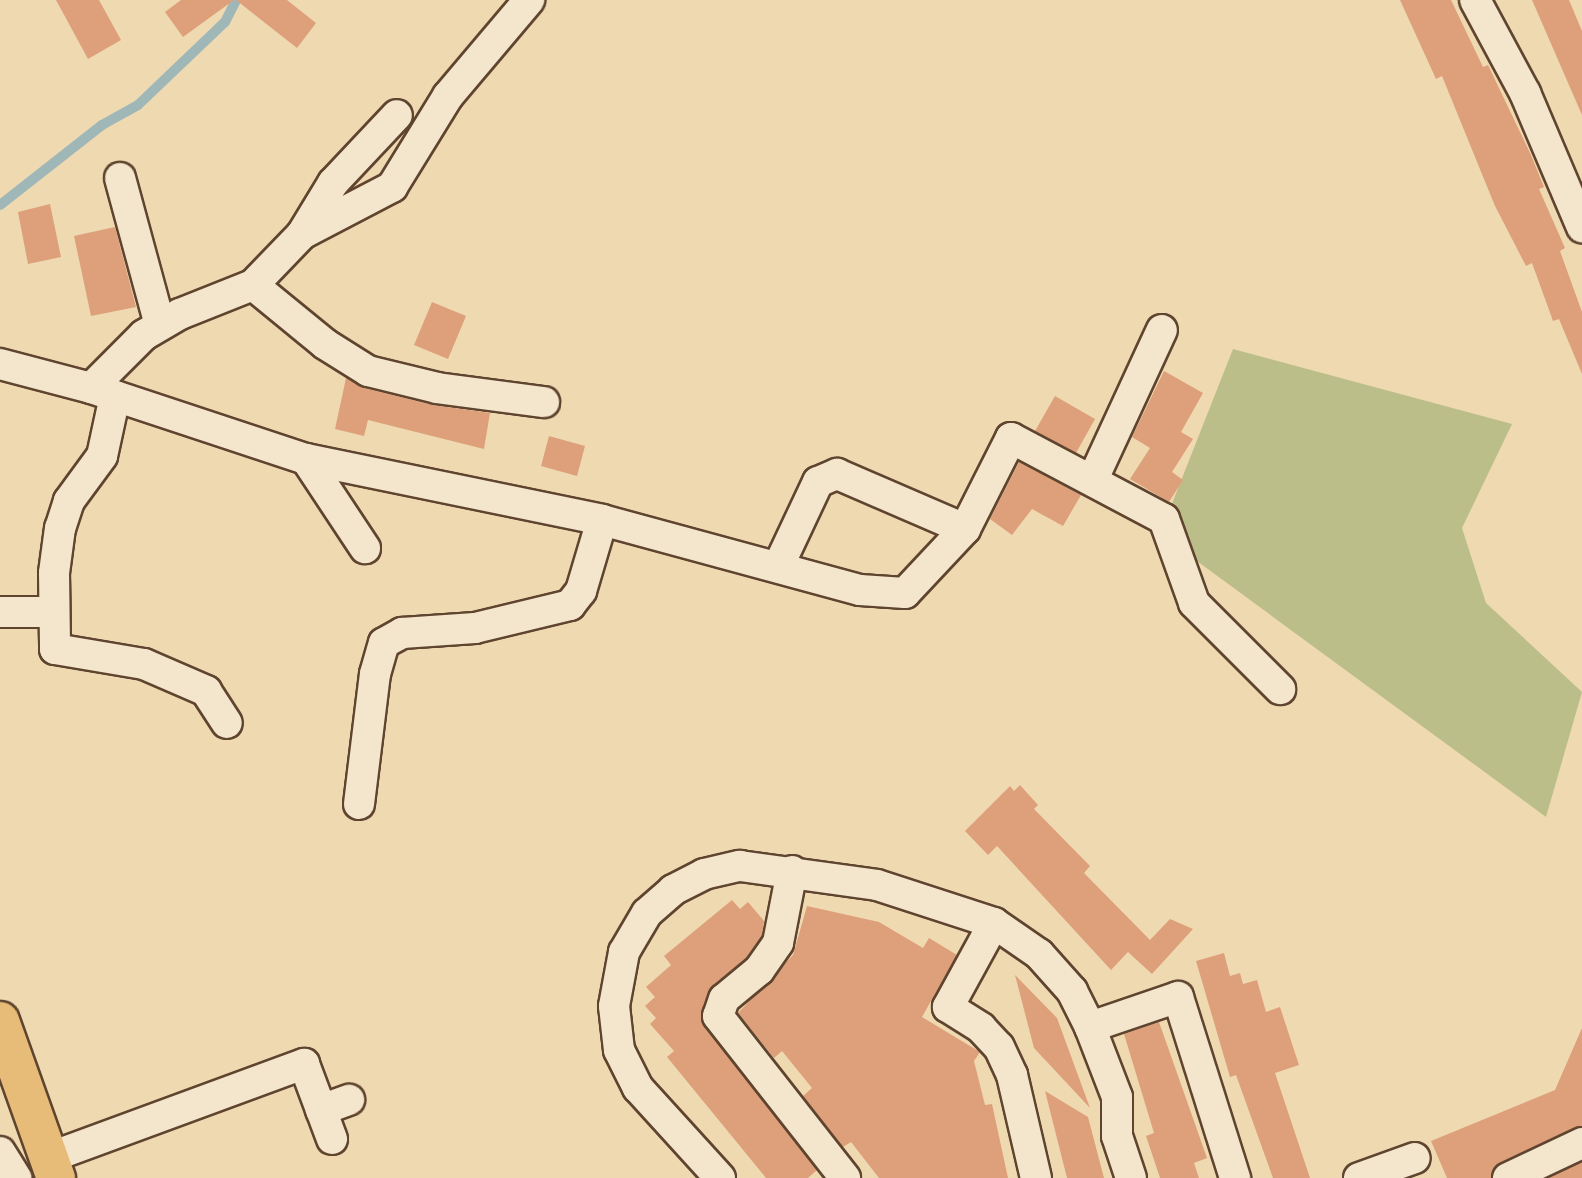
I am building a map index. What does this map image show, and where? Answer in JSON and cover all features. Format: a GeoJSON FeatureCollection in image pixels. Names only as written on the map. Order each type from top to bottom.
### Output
{"type":"FeatureCollection","features":[{"type":"Feature","properties":{"kind":"main road"},"geometry":{"type":"LineString","coordinates":[[0,1021],[22,1090],[41,1172]]}},
{"type":"Feature","properties":{"kind":"main road"},"geometry":{"type":"LineString","coordinates":[[0,1046],[22,1090]]}},
{"type":"Feature","properties":{"kind":"street"},"geometry":{"type":"LineString","coordinates":[[302,234],[392,187],[448,96],[529,0]]}},
{"type":"Feature","properties":{"kind":"street"},"geometry":{"type":"LineString","coordinates":[[1475,0],[1525,93],[1579,210]]}},
{"type":"Feature","properties":{"kind":"street"},"geometry":{"type":"LineString","coordinates":[[227,723],[206,691],[144,664],[55,649],[54,612],[60,528],[69,501],[102,456],[103,392],[144,335],[253,285],[302,234],[332,183],[397,115]]}},
{"type":"Feature","properties":{"kind":"street"},"geometry":{"type":"LineString","coordinates":[[120,178],[160,326]]}},
{"type":"Feature","properties":{"kind":"street"},"geometry":{"type":"LineString","coordinates":[[253,285],[325,344],[368,371],[437,388],[544,402]]}},
{"type":"Feature","properties":{"kind":"street"},"geometry":{"type":"LineString","coordinates":[[1093,479],[1162,330]]}},
{"type":"Feature","properties":{"kind":"street"},"geometry":{"type":"LineString","coordinates":[[0,364],[103,392],[306,458],[602,520],[860,590],[905,593],[965,529],[1012,438],[1164,519],[1194,603],[1280,689]]}},
{"type":"Feature","properties":{"kind":"street"},"geometry":{"type":"LineString","coordinates":[[306,458],[365,548]]}},
{"type":"Feature","properties":{"kind":"street"},"geometry":{"type":"LineString","coordinates":[[778,567],[818,482],[837,474],[965,529]]}},
{"type":"Feature","properties":{"kind":"street"},"geometry":{"type":"LineString","coordinates":[[359,804],[375,674],[384,643],[402,633],[475,628],[570,605],[581,591],[602,520]]}},
{"type":"Feature","properties":{"kind":"street"},"geometry":{"type":"LineString","coordinates":[[0,612],[54,612]]}},
{"type":"Feature","properties":{"kind":"street"},"geometry":{"type":"LineString","coordinates":[[720,1178],[638,1088],[619,1050],[614,1006],[624,952],[647,913],[673,890],[704,874],[740,866],[792,871],[877,885],[994,923],[1039,954],[1072,991],[1090,1027],[1117,1097],[1117,1136],[1131,1178]]}},
{"type":"Feature","properties":{"kind":"street"},"geometry":{"type":"LineString","coordinates":[[792,871],[778,943],[759,970],[724,999],[718,1016],[845,1178]]}},
{"type":"Feature","properties":{"kind":"street"},"geometry":{"type":"LineString","coordinates":[[994,923],[948,1006],[981,1028],[999,1046],[1012,1075],[1036,1178]]}},
{"type":"Feature","properties":{"kind":"street"},"geometry":{"type":"LineString","coordinates":[[1090,1027],[1178,997],[1235,1178]]}},
{"type":"Feature","properties":{"kind":"street"},"geometry":{"type":"LineString","coordinates":[[0,1152],[41,1172],[304,1064],[332,1139]]}},
{"type":"Feature","properties":{"kind":"street"},"geometry":{"type":"LineString","coordinates":[[321,1110],[349,1100]]}},
{"type":"Feature","properties":{"kind":"street"},"geometry":{"type":"LineString","coordinates":[[1508,1178],[1582,1143]]}},
{"type":"Feature","properties":{"kind":"street"},"geometry":{"type":"LineString","coordinates":[[1359,1178],[1415,1158]]}},
{"type":"Feature","properties":{"kind":"green space"},"geometry":{"type":"Polygon","coordinates":[[[1233,349],[1512,424],[1462,528],[1486,603],[1582,692],[1546,817],[1160,534],[1233,349]]]}},
{"type":"Feature","properties":{"kind":"building"},"geometry":{"type":"Polygon","coordinates":[[[56,0],[99,0],[121,40],[88,59],[56,0]]]}},
{"type":"Feature","properties":{"kind":"building"},"geometry":{"type":"Polygon","coordinates":[[[181,0],[234,0],[183,37],[165,12],[181,0]]]}},
{"type":"Feature","properties":{"kind":"building"},"geometry":{"type":"Polygon","coordinates":[[[236,0],[287,0],[316,23],[297,48],[236,0]]]}},
{"type":"Feature","properties":{"kind":"building"},"geometry":{"type":"Polygon","coordinates":[[[1400,0],[1451,0],[1483,67],[1488,65],[1531,155],[1544,187],[1539,189],[1565,248],[1560,251],[1582,312],[1582,374],[1559,319],[1553,321],[1532,263],[1526,266],[1495,206],[1442,76],[1436,79],[1400,0]]]}},
{"type":"Feature","properties":{"kind":"building"},"geometry":{"type":"Polygon","coordinates":[[[1532,0],[1569,0],[1582,31],[1582,115],[1532,0]]]}},
{"type":"Feature","properties":{"kind":"building"},"geometry":{"type":"Polygon","coordinates":[[[50,204],[61,257],[28,264],[18,212],[50,204]]]}},
{"type":"Feature","properties":{"kind":"building"},"geometry":{"type":"Polygon","coordinates":[[[115,227],[136,307],[91,316],[74,236],[115,227]]]}},
{"type":"Feature","properties":{"kind":"building"},"geometry":{"type":"Polygon","coordinates":[[[432,302],[466,316],[448,359],[414,345],[432,302]]]}},
{"type":"Feature","properties":{"kind":"building"},"geometry":{"type":"Polygon","coordinates":[[[1164,371],[1203,393],[1181,432],[1193,439],[1172,472],[1183,480],[1169,502],[1130,479],[1150,448],[1132,437],[1164,371]]]}},
{"type":"Feature","properties":{"kind":"building"},"geometry":{"type":"Polygon","coordinates":[[[346,378],[364,388],[433,405],[490,413],[484,449],[368,420],[364,436],[335,429],[346,378]]]}},
{"type":"Feature","properties":{"kind":"building"},"geometry":{"type":"Polygon","coordinates":[[[1055,396],[1095,419],[1076,453],[1035,431],[1055,396]]]}},
{"type":"Feature","properties":{"kind":"building"},"geometry":{"type":"Polygon","coordinates":[[[549,436],[585,446],[577,476],[541,466],[549,436]]]}},
{"type":"Feature","properties":{"kind":"building"},"geometry":{"type":"Polygon","coordinates":[[[1019,462],[1081,495],[1063,526],[1032,509],[1012,535],[990,519],[1019,462]]]}},
{"type":"Feature","properties":{"kind":"building"},"geometry":{"type":"Polygon","coordinates":[[[1020,785],[1038,805],[1034,809],[1090,866],[1084,873],[1150,940],[1170,919],[1193,929],[1152,974],[1128,952],[1111,970],[997,846],[988,855],[965,831],[1010,786],[1014,791],[1020,785]]]}},
{"type":"Feature","properties":{"kind":"building"},"geometry":{"type":"Polygon","coordinates":[[[732,900],[740,909],[748,902],[764,921],[762,936],[746,958],[712,986],[701,1019],[817,1170],[808,1178],[766,1178],[667,1057],[674,1051],[650,1024],[656,1018],[645,1006],[655,997],[646,987],[671,965],[664,956],[732,900]]]}},
{"type":"Feature","properties":{"kind":"building"},"geometry":{"type":"Polygon","coordinates":[[[807,906],[879,922],[923,948],[929,938],[957,955],[922,1017],[980,1052],[974,1061],[985,1105],[992,1104],[1008,1178],[879,1178],[851,1142],[843,1147],[803,1096],[812,1088],[782,1051],[774,1058],[738,1013],[793,955],[807,906]]]}},
{"type":"Feature","properties":{"kind":"building"},"geometry":{"type":"Polygon","coordinates":[[[1224,953],[1230,976],[1240,973],[1243,984],[1257,980],[1266,1012],[1280,1007],[1299,1065],[1275,1073],[1310,1178],[1273,1178],[1236,1075],[1230,1077],[1196,961],[1224,953]]]}},
{"type":"Feature","properties":{"kind":"building"},"geometry":{"type":"Polygon","coordinates":[[[1015,975],[1057,1018],[1090,1108],[1034,1048],[1015,975]]]}},
{"type":"Feature","properties":{"kind":"building"},"geometry":{"type":"Polygon","coordinates":[[[1159,1022],[1207,1158],[1194,1163],[1199,1178],[1160,1178],[1146,1136],[1154,1133],[1124,1034],[1159,1022]]]}},
{"type":"Feature","properties":{"kind":"building"},"geometry":{"type":"Polygon","coordinates":[[[1582,1028],[1582,1126],[1501,1162],[1491,1178],[1447,1178],[1431,1141],[1555,1090],[1582,1028]]]}},
{"type":"Feature","properties":{"kind":"building"},"geometry":{"type":"Polygon","coordinates":[[[1045,1091],[1088,1117],[1104,1178],[1067,1178],[1045,1091]]]}},
{"type":"Feature","properties":{"kind":"building"},"geometry":{"type":"Polygon","coordinates":[[[1582,1162],[1582,1178],[1549,1178],[1582,1162]]]}},
{"type":"Feature","properties":{"kind":"waterway"},"geometry":{"type":"LineString","coordinates":[[0,205],[102,125],[138,105],[225,22],[236,0]]}}]}
